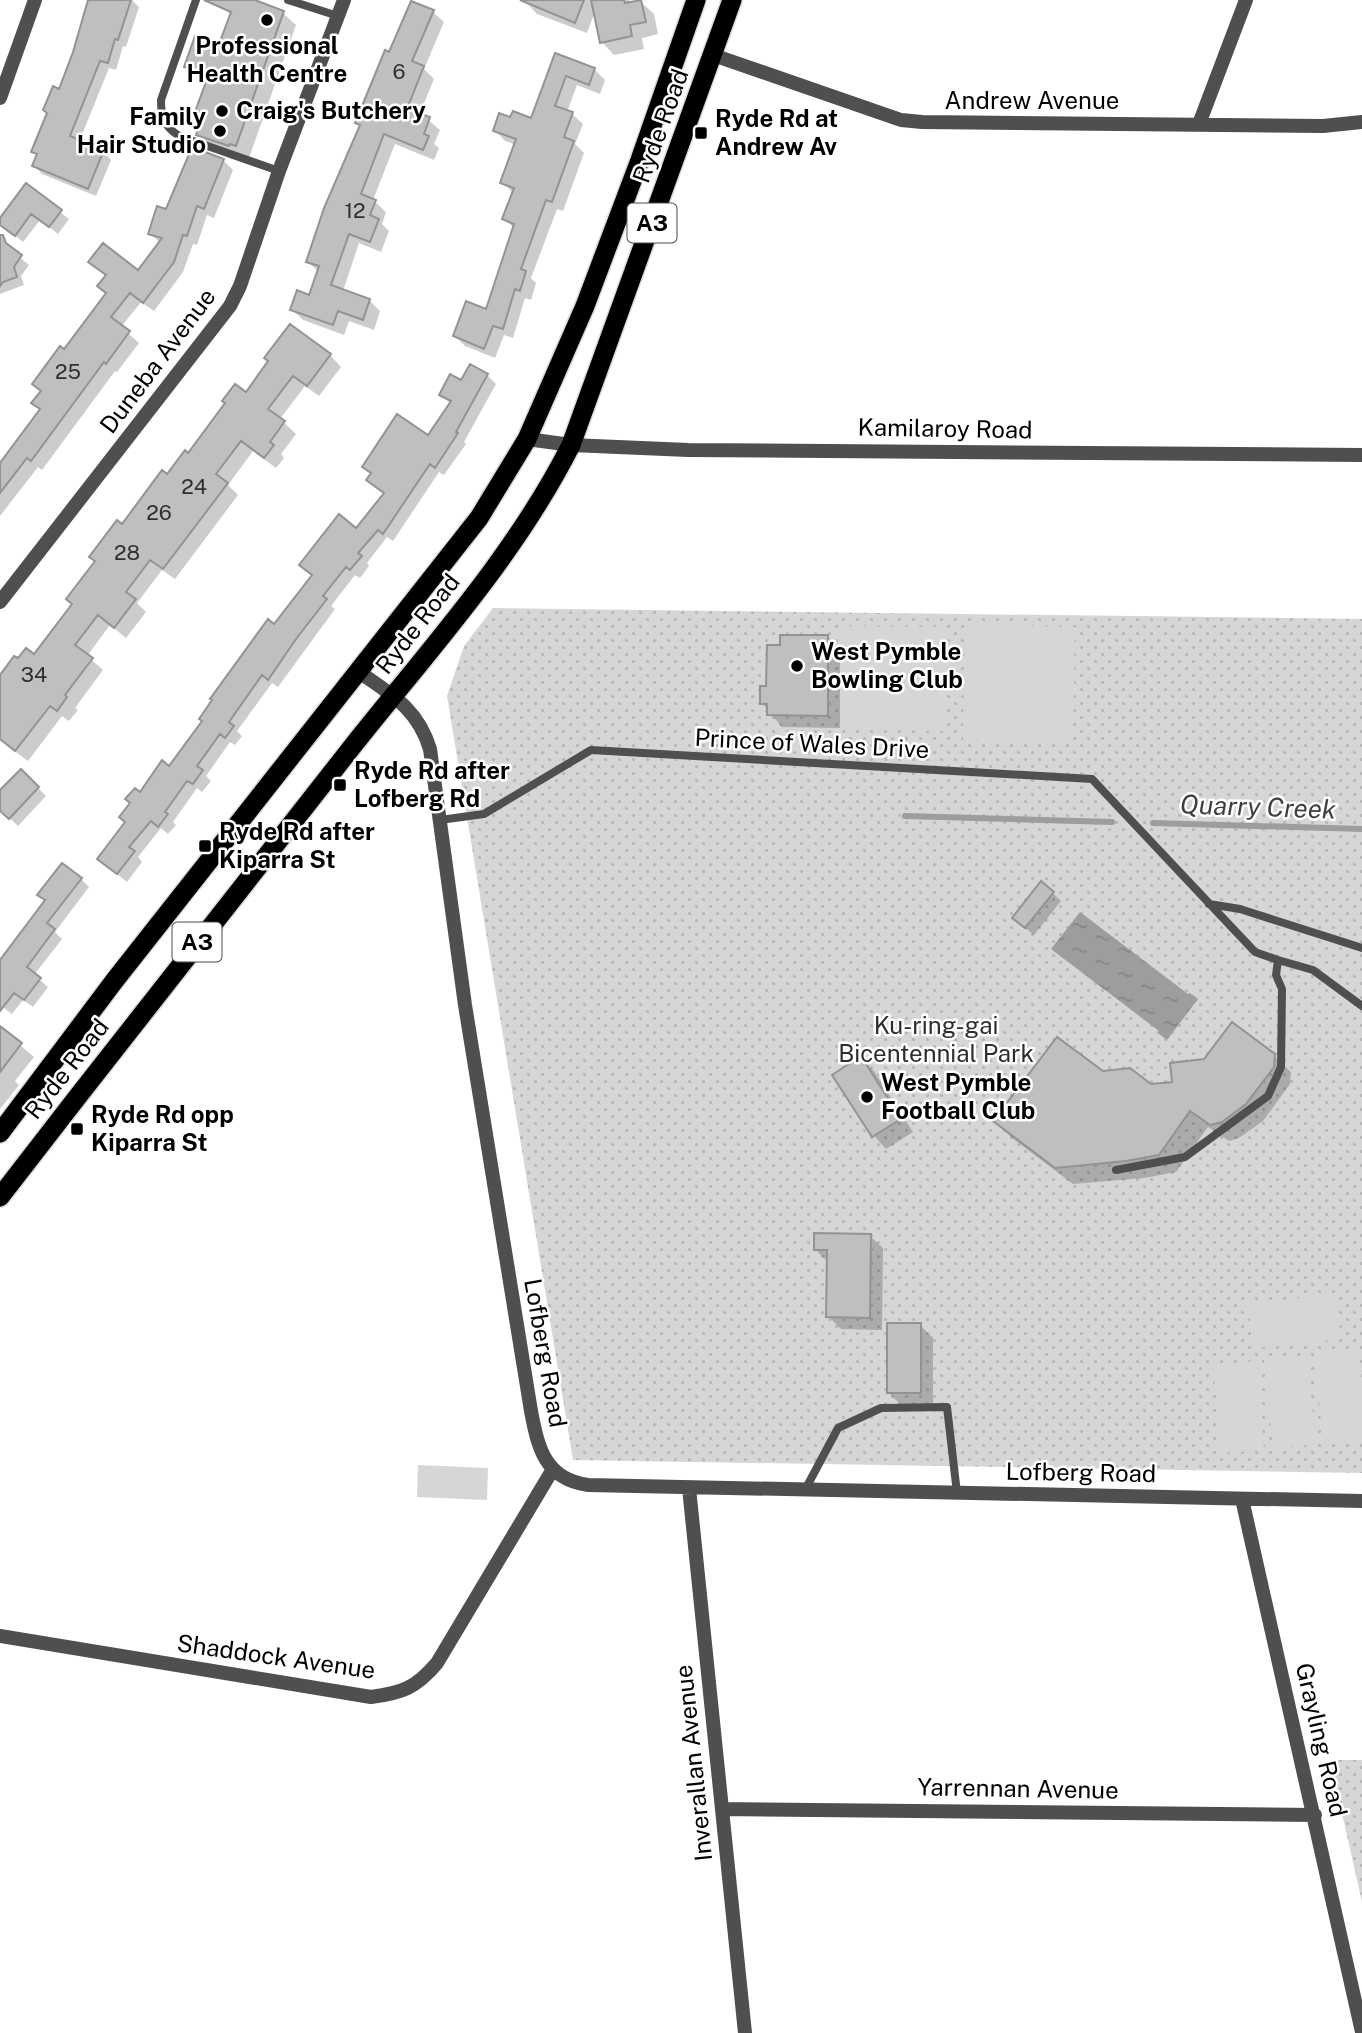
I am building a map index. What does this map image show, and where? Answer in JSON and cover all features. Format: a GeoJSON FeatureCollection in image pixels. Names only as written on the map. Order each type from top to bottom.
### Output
{"type":"FeatureCollection","features":[{"type":"Feature","properties":{"kind":"highway","name":"Ryde Road"},"geometry":{"type":"LineString","coordinates":[[0,1133],[115,980],[479,517],[527,439],[586,306],[696,0]]}},
{"type":"Feature","properties":{"kind":"highway","name":"Ryde Road"},"geometry":{"type":"LineString","coordinates":[[2,1192],[393,696],[539,505],[571,445],[732,0]]}},
{"type":"Feature","properties":{"kind":"street"},"geometry":{"type":"LineString","coordinates":[[0,98],[35,0]]}},
{"type":"Feature","properties":{"kind":"street","name":"Duneba Avenue"},"geometry":{"type":"LineString","coordinates":[[0,603],[230,306],[240,286],[279,171],[344,0]]}},
{"type":"Feature","properties":{"kind":"street"},"geometry":{"type":"LineString","coordinates":[[1199,124],[1246,0]]}},
{"type":"Feature","properties":{"kind":"street","name":"Andrew Avenue"},"geometry":{"type":"LineString","coordinates":[[713,55],[901,120],[1323,126],[1362,122]]}},
{"type":"Feature","properties":{"kind":"street","name":"Kamilaroy Road"},"geometry":{"type":"LineString","coordinates":[[527,439],[571,445],[688,450],[1362,455]]}},
{"type":"Feature","properties":{"kind":"street","name":"Lofberg Road"},"geometry":{"type":"LineString","coordinates":[[359,672],[407,707],[420,723],[430,749],[465,1005],[531,1411],[537,1443],[553,1469],[565,1480],[575,1484],[689,1488],[1362,1501]]}},
{"type":"Feature","properties":{"kind":"street","name":"Shaddock Avenue"},"geometry":{"type":"LineString","coordinates":[[0,1636],[371,1697],[400,1692],[424,1679],[437,1663],[553,1469]]}},
{"type":"Feature","properties":{"kind":"street","name":"Inverallan Avenue"},"geometry":{"type":"LineString","coordinates":[[689,1488],[745,2033]]}},
{"type":"Feature","properties":{"kind":"street","name":"Grayling Road"},"geometry":{"type":"LineString","coordinates":[[1242,1499],[1362,2032]]}},
{"type":"Feature","properties":{"kind":"street","name":"Yarrennan Avenue"},"geometry":{"type":"LineString","coordinates":[[722,1809],[1315,1815]]}},
{"type":"Feature","properties":{"kind":"lane"},"geometry":{"type":"LineString","coordinates":[[197,0],[161,100],[161,114],[167,128],[179,136],[279,171]]}},
{"type":"Feature","properties":{"kind":"lane"},"geometry":{"type":"LineString","coordinates":[[288,0],[338,16]]}},
{"type":"Feature","properties":{"kind":"lane","name":"Prince of Wales Drive"},"geometry":{"type":"LineString","coordinates":[[440,820],[484,814],[591,750],[1091,779],[1255,952],[1313,970],[1362,1006]]}},
{"type":"Feature","properties":{"kind":"lane"},"geometry":{"type":"LineString","coordinates":[[1209,904],[1240,909],[1362,948]]}},
{"type":"Feature","properties":{"kind":"lane"},"geometry":{"type":"LineString","coordinates":[[1116,1170],[1185,1157],[1268,1096],[1281,1067],[1282,989],[1276,975],[1279,960]]}},
{"type":"Feature","properties":{"kind":"lane"},"geometry":{"type":"LineString","coordinates":[[805,1490],[838,1429],[881,1408],[947,1407],[957,1493]]}},
{"type":"Feature","properties":{"kind":"green space","name":"Ku-ring-gai Bicentennial Park"},"geometry":{"type":"Polygon","coordinates":[[[493,608],[1362,619],[1362,1473],[573,1460],[447,696],[464,646],[493,608]]]}},
{"type":"Feature","properties":{"kind":"green space"},"geometry":{"type":"Polygon","coordinates":[[[965,624],[1075,627],[1073,742],[963,739],[965,624]]]}},
{"type":"Feature","properties":{"kind":"green space"},"geometry":{"type":"Polygon","coordinates":[[[839,626],[946,627],[946,731],[838,729],[839,626]]]}},
{"type":"Feature","properties":{"kind":"green space"},"geometry":{"type":"Polygon","coordinates":[[[1336,1294],[1341,1339],[1253,1348],[1248,1304],[1336,1294]]]}},
{"type":"Feature","properties":{"kind":"green space"},"geometry":{"type":"Polygon","coordinates":[[[1359,1351],[1362,1440],[1323,1444],[1315,1354],[1359,1351]]]}},
{"type":"Feature","properties":{"kind":"green space"},"geometry":{"type":"Polygon","coordinates":[[[1307,1356],[1316,1444],[1273,1448],[1264,1360],[1307,1356]]]}},
{"type":"Feature","properties":{"kind":"green space"},"geometry":{"type":"Polygon","coordinates":[[[1257,1361],[1264,1450],[1221,1453],[1213,1364],[1257,1361]]]}},
{"type":"Feature","properties":{"kind":"green space"},"geometry":{"type":"Polygon","coordinates":[[[418,1465],[488,1468],[487,1500],[417,1497],[418,1465]]]}},
{"type":"Feature","properties":{"kind":"green space"},"geometry":{"type":"Polygon","coordinates":[[[1330,1760],[1362,1760],[1362,1902],[1330,1760]]]}},
{"type":"Feature","properties":{"kind":"water"},"geometry":{"type":"Polygon","coordinates":[[[1080,912],[1198,999],[1167,1040],[1159,1031],[1051,949],[1080,912]]]}},
{"type":"Feature","properties":{"kind":"building"},"geometry":{"type":"Polygon","coordinates":[[[88,0],[131,0],[108,63],[100,61],[70,136],[104,150],[88,189],[32,166],[37,154],[31,152],[47,113],[43,110],[53,86],[59,89],[73,52],[88,0]]]}},
{"type":"Feature","properties":{"kind":"building"},"geometry":{"type":"Polygon","coordinates":[[[204,0],[255,0],[284,11],[236,146],[196,135],[203,114],[195,112],[208,76],[184,67],[195,36],[219,44],[231,12],[204,0]]]}},
{"type":"Feature","properties":{"kind":"building"},"geometry":{"type":"Polygon","coordinates":[[[520,0],[584,0],[575,23],[520,0]]]}},
{"type":"Feature","properties":{"kind":"building"},"geometry":{"type":"Polygon","coordinates":[[[591,0],[624,0],[625,3],[641,0],[646,22],[630,25],[632,36],[600,43],[591,0]]]}},
{"type":"Feature","properties":{"kind":"building"},"geometry":{"type":"Polygon","coordinates":[[[411,1],[434,10],[412,61],[424,66],[409,104],[418,108],[416,112],[430,117],[424,134],[429,136],[423,150],[384,134],[361,194],[376,200],[370,215],[379,219],[370,242],[349,234],[331,285],[370,299],[363,320],[338,311],[333,325],[290,310],[297,290],[309,295],[319,266],[306,262],[324,208],[360,125],[355,123],[385,50],[389,52],[411,1]]]}},
{"type":"Feature","properties":{"kind":"building"},"geometry":{"type":"Polygon","coordinates":[[[555,53],[595,68],[589,85],[566,76],[555,106],[573,112],[564,137],[574,141],[552,202],[546,200],[521,269],[526,271],[520,291],[515,289],[503,329],[493,326],[484,349],[453,336],[466,301],[486,309],[514,224],[502,219],[514,188],[500,183],[516,139],[493,131],[499,113],[510,117],[513,111],[531,118],[555,53]]]}},
{"type":"Feature","properties":{"kind":"building"},"geometry":{"type":"Polygon","coordinates":[[[192,147],[224,159],[204,209],[197,206],[187,236],[183,235],[174,262],[143,303],[130,293],[111,317],[130,331],[31,461],[27,458],[0,493],[0,463],[40,409],[31,403],[41,391],[32,384],[60,346],[64,349],[106,293],[97,286],[106,275],[88,262],[103,243],[138,270],[162,238],[148,234],[157,206],[166,209],[192,147]]]}},
{"type":"Feature","properties":{"kind":"building"},"geometry":{"type":"Polygon","coordinates":[[[26,183],[62,210],[49,227],[31,214],[15,236],[0,225],[0,218],[26,183]]]}},
{"type":"Feature","properties":{"kind":"building"},"geometry":{"type":"Polygon","coordinates":[[[0,235],[22,255],[14,267],[17,277],[3,282],[0,286],[0,235]]]}},
{"type":"Feature","properties":{"kind":"building"},"geometry":{"type":"Polygon","coordinates":[[[290,324],[331,354],[307,386],[293,376],[268,409],[285,421],[270,442],[274,445],[264,458],[241,441],[216,474],[228,483],[163,569],[150,560],[126,592],[136,599],[114,628],[98,615],[75,645],[93,658],[65,695],[67,697],[57,711],[50,706],[15,751],[0,739],[0,675],[14,656],[18,658],[26,648],[34,654],[72,604],[66,599],[95,561],[89,557],[117,520],[122,524],[162,470],[167,474],[185,450],[188,453],[225,403],[222,401],[235,384],[246,392],[268,361],[264,358],[290,324]]]}},
{"type":"Feature","properties":{"kind":"building"},"geometry":{"type":"Polygon","coordinates":[[[470,364],[488,374],[456,432],[458,433],[435,468],[430,464],[383,534],[378,530],[358,553],[362,556],[350,570],[346,567],[323,596],[327,599],[268,680],[262,675],[229,722],[234,726],[225,738],[220,734],[197,766],[203,770],[193,784],[187,781],[158,827],[151,821],[129,847],[135,851],[117,874],[97,859],[125,822],[119,817],[130,803],[125,799],[135,788],[140,792],[162,760],[169,766],[202,721],[199,719],[212,700],[210,699],[268,619],[274,624],[312,575],[299,565],[339,514],[356,528],[384,493],[366,480],[371,473],[362,467],[397,414],[428,435],[451,401],[439,395],[450,374],[461,380],[470,364]]]}},
{"type":"Feature","properties":{"kind":"building","name":"West Pymble Bowling Club"},"geometry":{"type":"Polygon","coordinates":[[[780,635],[828,635],[828,716],[767,715],[767,704],[760,704],[760,686],[766,686],[767,645],[780,645],[780,635]]]}},
{"type":"Feature","properties":{"kind":"building"},"geometry":{"type":"Polygon","coordinates":[[[21,769],[39,787],[9,819],[0,811],[0,790],[21,769]]]}},
{"type":"Feature","properties":{"kind":"building"},"geometry":{"type":"Polygon","coordinates":[[[62,863],[82,878],[47,923],[55,929],[27,967],[41,978],[24,1000],[14,993],[0,1011],[0,960],[45,900],[37,895],[62,863]]]}},
{"type":"Feature","properties":{"kind":"building"},"geometry":{"type":"Polygon","coordinates":[[[1041,881],[1054,892],[1025,928],[1012,918],[1041,881]]]}},
{"type":"Feature","properties":{"kind":"building"},"geometry":{"type":"Polygon","coordinates":[[[1232,1022],[1275,1054],[1274,1067],[1246,1104],[1222,1122],[1210,1125],[1190,1111],[1159,1155],[1055,1168],[993,1121],[1057,1037],[1103,1071],[1130,1068],[1151,1084],[1172,1082],[1170,1063],[1204,1059],[1232,1022]]]}},
{"type":"Feature","properties":{"kind":"building"},"geometry":{"type":"Polygon","coordinates":[[[0,1026],[22,1043],[0,1072],[0,1026]]]}},
{"type":"Feature","properties":{"kind":"building","name":"West Pymble Football Club"},"geometry":{"type":"Polygon","coordinates":[[[861,1056],[901,1119],[872,1137],[832,1075],[861,1056]]]}},
{"type":"Feature","properties":{"kind":"building"},"geometry":{"type":"Polygon","coordinates":[[[814,1233],[871,1234],[870,1318],[826,1317],[827,1250],[814,1250],[814,1233]]]}},
{"type":"Feature","properties":{"kind":"building"},"geometry":{"type":"Polygon","coordinates":[[[887,1323],[921,1323],[921,1393],[887,1393],[887,1323]]]}},
{"type":"Feature","properties":{"kind":"waterway","name":"Quarry Creek"},"geometry":{"type":"LineString","coordinates":[[905,816],[1112,822]]}},
{"type":"Feature","properties":{"kind":"waterway","name":"Quarry Creek"},"geometry":{"type":"LineString","coordinates":[[1153,823],[1362,829]]}},
{"type":"Feature","properties":{"kind":"place","name":"Professional Health Centre"},"geometry":{"type":"Point","coordinates":[267,20]}},
{"type":"Feature","properties":{"kind":"place","name":"Craig's Butchery"},"geometry":{"type":"Point","coordinates":[222,111]}},
{"type":"Feature","properties":{"kind":"place","name":"Family Hair Studio"},"geometry":{"type":"Point","coordinates":[220,131]}},
{"type":"Feature","properties":{"kind":"place","name":"Ryde Rd at Andrew Av"},"geometry":{"type":"Point","coordinates":[701,133]}},
{"type":"Feature","properties":{"kind":"place","name":"West Pymble Bowling Club"},"geometry":{"type":"Point","coordinates":[797,666]}},
{"type":"Feature","properties":{"kind":"place","name":"Ryde Rd after Lofberg Rd"},"geometry":{"type":"Point","coordinates":[340,785]}},
{"type":"Feature","properties":{"kind":"place","name":"Ryde Rd after Kiparra St"},"geometry":{"type":"Point","coordinates":[205,846]}},
{"type":"Feature","properties":{"kind":"place","name":"West Pymble Football Club"},"geometry":{"type":"Point","coordinates":[867,1097]}},
{"type":"Feature","properties":{"kind":"place","name":"Ryde Rd opp Kiparra St"},"geometry":{"type":"Point","coordinates":[77,1129]}}]}
